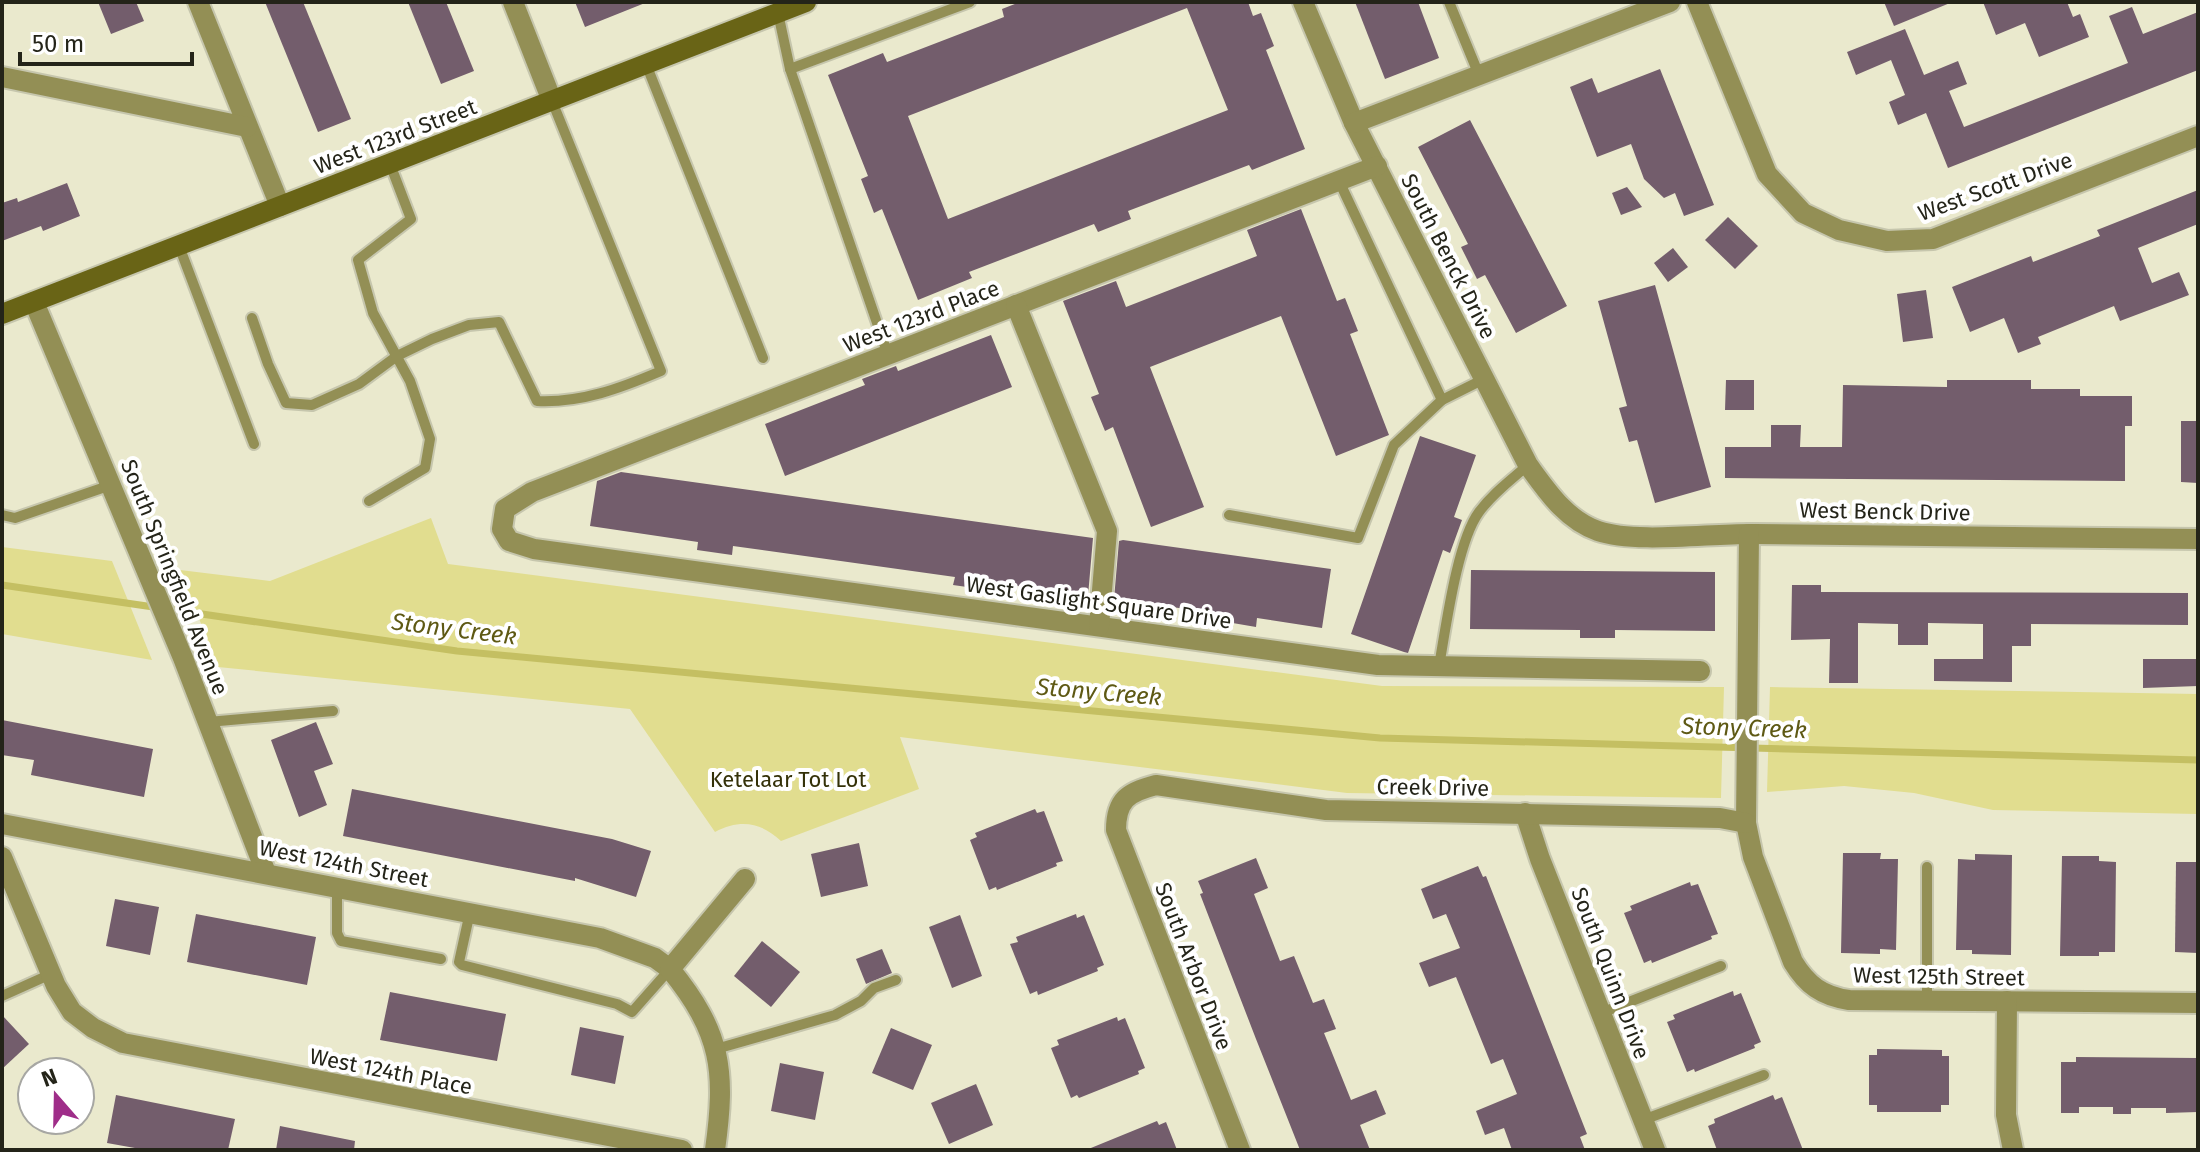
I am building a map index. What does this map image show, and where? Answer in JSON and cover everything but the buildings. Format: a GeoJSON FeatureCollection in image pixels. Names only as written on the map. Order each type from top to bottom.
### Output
{"type":"FeatureCollection","features":[{"type":"Feature","properties":{"kind":"street"},"geometry":{"type":"LineString","coordinates":[[198,2],[280,206]]}},
{"type":"Feature","properties":{"kind":"street"},"geometry":{"type":"LineString","coordinates":[[513,2],[552,101]]}},
{"type":"Feature","properties":{"kind":"street","name":"West 123rd Street"},"geometry":{"type":"LineString","coordinates":[[2,314],[806,2]]}},
{"type":"Feature","properties":{"kind":"street","name":"South Benck Drive"},"geometry":{"type":"LineString","coordinates":[[1303,2],[1354,123],[1528,465],[1554,500],[1575,518]]}},
{"type":"Feature","properties":{"kind":"street"},"geometry":{"type":"LineString","coordinates":[[1354,123],[1670,2]]}},
{"type":"Feature","properties":{"kind":"street","name":"West Scott Drive"},"geometry":{"type":"LineString","coordinates":[[1697,2],[1767,174],[1803,213],[1839,230],[1887,241],[1933,239],[2198,136]]}},
{"type":"Feature","properties":{"kind":"street"},"geometry":{"type":"LineString","coordinates":[[2,77],[247,127]]}},
{"type":"Feature","properties":{"kind":"street","name":"West 123rd Place"},"geometry":{"type":"LineString","coordinates":[[502,529],[505,509],[532,492],[1377,166]]}},
{"type":"Feature","properties":{"kind":"street","name":"South Springfield Avenue"},"geometry":{"type":"LineString","coordinates":[[34,302],[165,616],[266,873]]}},
{"type":"Feature","properties":{"kind":"street"},"geometry":{"type":"LineString","coordinates":[[1016,305],[1107,531],[1099,626]]}},
{"type":"Feature","properties":{"kind":"street","name":"West Benck Drive"},"geometry":{"type":"LineString","coordinates":[[1575,518],[1595,530],[1620,537],[1749,534],[2198,539]]}},
{"type":"Feature","properties":{"kind":"street","name":"West Gaslight Square Drive"},"geometry":{"type":"LineString","coordinates":[[502,529],[509,541],[534,549],[1378,665],[1700,671]]}},
{"type":"Feature","properties":{"kind":"street","name":"West 125th Street"},"geometry":{"type":"LineString","coordinates":[[1749,534],[1746,823],[1753,857],[1793,962],[1809,983],[1816,990],[1834,998],[2198,1003]]}},
{"type":"Feature","properties":{"kind":"street","name":"Creek Drive"},"geometry":{"type":"LineString","coordinates":[[1124,799],[1137,790],[1156,785],[1326,810],[1720,818],[1746,823]]}},
{"type":"Feature","properties":{"kind":"street","name":"South Arbor Drive"},"geometry":{"type":"LineString","coordinates":[[1124,799],[1116,813],[1116,830],[1240,1150]]}},
{"type":"Feature","properties":{"kind":"street","name":"South Quinn Drive"},"geometry":{"type":"LineString","coordinates":[[1525,813],[1540,859],[1655,1150]]}},
{"type":"Feature","properties":{"kind":"street","name":"West 124th Street"},"geometry":{"type":"LineString","coordinates":[[2,824],[600,938],[655,958],[670,969]]}},
{"type":"Feature","properties":{"kind":"street"},"geometry":{"type":"LineString","coordinates":[[2,857],[51,974]]}},
{"type":"Feature","properties":{"kind":"street"},"geometry":{"type":"LineString","coordinates":[[715,1150],[722,1079],[716,1049],[697,1005],[670,969],[745,879]]}},
{"type":"Feature","properties":{"kind":"street","name":"West 124th Place"},"geometry":{"type":"LineString","coordinates":[[51,974],[72,1012],[93,1028],[123,1043],[637,1146],[682,1150]]}},
{"type":"Feature","properties":{"kind":"street"},"geometry":{"type":"LineString","coordinates":[[2007,1001],[2006,1115],[2013,1150]]}},
{"type":"Feature","properties":{"kind":"lane"},"geometry":{"type":"LineString","coordinates":[[790,69],[970,2]]}},
{"type":"Feature","properties":{"kind":"lane"},"geometry":{"type":"LineString","coordinates":[[1449,2],[1479,75]]}},
{"type":"Feature","properties":{"kind":"lane"},"geometry":{"type":"LineString","coordinates":[[778,13],[790,69],[888,355]]}},
{"type":"Feature","properties":{"kind":"lane"},"geometry":{"type":"LineString","coordinates":[[646,64],[763,358]]}},
{"type":"Feature","properties":{"kind":"lane"},"geometry":{"type":"LineString","coordinates":[[252,318],[286,403],[312,405],[359,384],[397,356],[432,339],[469,325],[499,322],[537,401],[564,402],[617,389],[661,371],[552,101]]}},
{"type":"Feature","properties":{"kind":"lane"},"geometry":{"type":"LineString","coordinates":[[369,501],[425,468],[430,439],[410,381],[373,313],[358,260],[411,219],[390,164]]}},
{"type":"Feature","properties":{"kind":"lane"},"geometry":{"type":"LineString","coordinates":[[1339,181],[1442,400]]}},
{"type":"Feature","properties":{"kind":"lane"},"geometry":{"type":"LineString","coordinates":[[179,246],[254,444]]}},
{"type":"Feature","properties":{"kind":"lane"},"geometry":{"type":"LineString","coordinates":[[1229,515],[1358,538],[1394,445],[1442,400],[1484,379]]}},
{"type":"Feature","properties":{"kind":"lane"},"geometry":{"type":"LineString","coordinates":[[1439,666],[1459,564],[1477,515],[1500,488],[1528,465]]}},
{"type":"Feature","properties":{"kind":"lane"},"geometry":{"type":"LineString","coordinates":[[2,515],[15,518],[111,485]]}},
{"type":"Feature","properties":{"kind":"lane"},"geometry":{"type":"LineString","coordinates":[[208,722],[333,711]]}},
{"type":"Feature","properties":{"kind":"lane"},"geometry":{"type":"LineString","coordinates":[[1927,867],[1927,1001]]}},
{"type":"Feature","properties":{"kind":"lane"},"geometry":{"type":"LineString","coordinates":[[337,886],[337,933],[341,941],[441,959]]}},
{"type":"Feature","properties":{"kind":"lane"},"geometry":{"type":"LineString","coordinates":[[470,912],[459,962],[462,965],[617,1004],[632,1012],[670,969]]}},
{"type":"Feature","properties":{"kind":"lane"},"geometry":{"type":"LineString","coordinates":[[1601,1013],[1721,966]]}},
{"type":"Feature","properties":{"kind":"lane"},"geometry":{"type":"LineString","coordinates":[[2,996],[51,974]]}},
{"type":"Feature","properties":{"kind":"lane"},"geometry":{"type":"LineString","coordinates":[[716,1049],[835,1015],[861,1001],[874,988],[896,980]]}},
{"type":"Feature","properties":{"kind":"lane"},"geometry":{"type":"LineString","coordinates":[[1643,1120],[1764,1075]]}},
{"type":"Feature","properties":{"kind":"green space","name":"Ketelaar Tot Lot"},"geometry":{"type":"Polygon","coordinates":[[[431,518],[448,564],[1382,686],[1724,687],[1721,798],[1347,793],[900,737],[919,789],[781,841],[766,830],[750,824],[733,825],[715,832],[630,709],[218,667],[180,570],[270,581],[431,518]]]}},
{"type":"Feature","properties":{"kind":"green space"},"geometry":{"type":"Polygon","coordinates":[[[2,547],[112,561],[152,660],[2,634],[2,547]]]}},
{"type":"Feature","properties":{"kind":"green space"},"geometry":{"type":"Polygon","coordinates":[[[1770,687],[2198,694],[2198,814],[1993,810],[1914,793],[1844,786],[1767,792],[1770,687]]]}},
{"type":"Feature","properties":{"kind":"waterway","name":"Stony Creek"},"geometry":{"type":"LineString","coordinates":[[2,585],[457,651],[1380,738],[2198,760]]}}]}
